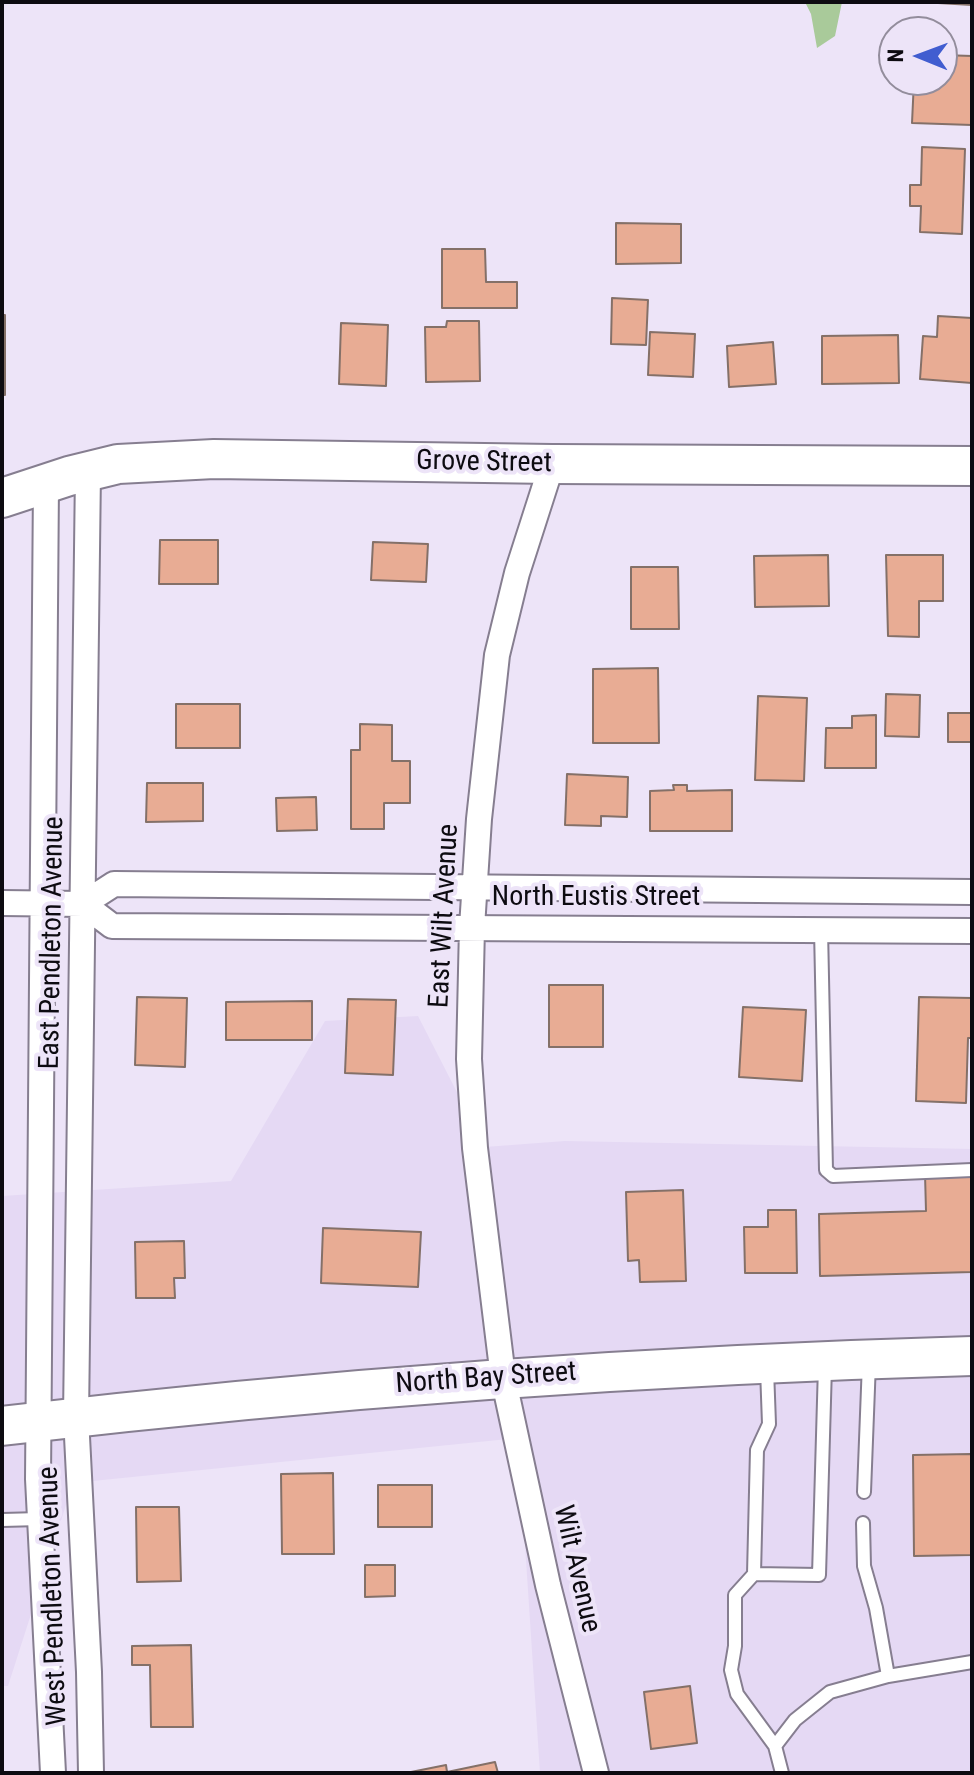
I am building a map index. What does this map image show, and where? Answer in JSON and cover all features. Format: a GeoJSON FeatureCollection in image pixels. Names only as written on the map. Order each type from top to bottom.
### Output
{"type":"FeatureCollection","features":[{"type":"Feature","properties":{"kind":"main road","name":"Grove Street"},"geometry":{"type":"LineString","coordinates":[[2,498],[118,464],[214,459],[972,466]]}},
{"type":"Feature","properties":{"kind":"main road","name":"North Bay Street"},"geometry":{"type":"LineString","coordinates":[[20,1424],[294,1394],[503,1377],[766,1362],[972,1356]]}},
{"type":"Feature","properties":{"kind":"street","name":"East Wilt Avenue"},"geometry":{"type":"LineString","coordinates":[[503,1377],[472,1103],[469,1059],[472,927],[479,819],[497,655],[517,573],[552,464]]}},
{"type":"Feature","properties":{"kind":"street","name":"East Pendleton Avenue"},"geometry":{"type":"LineString","coordinates":[[76,1417],[88,471]]}},
{"type":"Feature","properties":{"kind":"street","name":"East Pendleton Avenue"},"geometry":{"type":"LineString","coordinates":[[20,1424],[45,903],[46,483]]}},
{"type":"Feature","properties":{"kind":"street","name":"North Eustis Street"},"geometry":{"type":"LineString","coordinates":[[972,892],[114,884],[83,904],[112,926],[972,931]]}},
{"type":"Feature","properties":{"kind":"street"},"geometry":{"type":"LineString","coordinates":[[2,903],[83,904]]}},
{"type":"Feature","properties":{"kind":"street","name":"Wilt Avenue"},"geometry":{"type":"LineString","coordinates":[[503,1377],[548,1585],[596,1773]]}},
{"type":"Feature","properties":{"kind":"street","name":"West Pendleton Avenue"},"geometry":{"type":"LineString","coordinates":[[76,1417],[91,1773]]}},
{"type":"Feature","properties":{"kind":"street","name":"West Pendleton Avenue"},"geometry":{"type":"LineString","coordinates":[[20,1424],[40,1519],[53,1773]]}},
{"type":"Feature","properties":{"kind":"lane"},"geometry":{"type":"LineString","coordinates":[[821,929],[826,1170],[833,1176],[972,1170]]}},
{"type":"Feature","properties":{"kind":"lane"},"geometry":{"type":"LineString","coordinates":[[864,1492],[869,1359]]}},
{"type":"Feature","properties":{"kind":"lane"},"geometry":{"type":"LineString","coordinates":[[754,1574],[819,1575],[825,1360]]}},
{"type":"Feature","properties":{"kind":"lane"},"geometry":{"type":"LineString","coordinates":[[766,1362],[769,1424],[757,1450],[754,1574],[735,1595],[735,1646],[731,1670],[737,1694],[775,1746],[782,1773]]}},
{"type":"Feature","properties":{"kind":"lane"},"geometry":{"type":"LineString","coordinates":[[2,1520],[40,1519]]}},
{"type":"Feature","properties":{"kind":"lane"},"geometry":{"type":"LineString","coordinates":[[863,1523],[864,1566],[876,1608],[888,1676]]}},
{"type":"Feature","properties":{"kind":"lane"},"geometry":{"type":"LineString","coordinates":[[775,1746],[795,1720],[830,1692],[888,1676],[972,1662]]}},
{"type":"Feature","properties":{"kind":"shaded area"},"geometry":{"type":"Polygon","coordinates":[[[418,1016],[485,1147],[565,1141],[972,1149],[972,1341],[2,1410],[2,1196],[231,1181],[325,1021],[418,1016]]]}},
{"type":"Feature","properties":{"kind":"shaded area"},"geometry":{"type":"Polygon","coordinates":[[[972,1371],[972,1773],[540,1773],[518,1438],[73,1483],[8,1686],[2,1686],[2,1441],[504,1392],[972,1371]]]}},
{"type":"Feature","properties":{"kind":"green space"},"geometry":{"type":"Polygon","coordinates":[[[805,2],[842,2],[835,36],[817,48],[811,14],[805,2]]]}},
{"type":"Feature","properties":{"kind":"building"},"geometry":{"type":"Polygon","coordinates":[[[921,2],[972,2],[972,5],[921,2]]]}},
{"type":"Feature","properties":{"kind":"building"},"geometry":{"type":"Polygon","coordinates":[[[958,56],[972,56],[972,125],[912,123],[913,96],[958,96],[958,56]]]}},
{"type":"Feature","properties":{"kind":"building"},"geometry":{"type":"Polygon","coordinates":[[[922,147],[965,149],[962,234],[920,232],[921,206],[910,206],[910,185],[921,185],[922,147]]]}},
{"type":"Feature","properties":{"kind":"building"},"geometry":{"type":"Polygon","coordinates":[[[616,223],[681,224],[681,263],[616,264],[616,223]]]}},
{"type":"Feature","properties":{"kind":"building"},"geometry":{"type":"Polygon","coordinates":[[[442,249],[485,249],[486,282],[517,282],[517,308],[442,308],[442,249]]]}},
{"type":"Feature","properties":{"kind":"building"},"geometry":{"type":"Polygon","coordinates":[[[612,298],[648,300],[646,345],[611,344],[612,298]]]}},
{"type":"Feature","properties":{"kind":"building"},"geometry":{"type":"Polygon","coordinates":[[[2,315],[5,315],[5,395],[2,395],[2,315]]]}},
{"type":"Feature","properties":{"kind":"building"},"geometry":{"type":"Polygon","coordinates":[[[938,316],[972,318],[972,383],[920,379],[923,336],[937,337],[938,316]]]}},
{"type":"Feature","properties":{"kind":"building"},"geometry":{"type":"Polygon","coordinates":[[[447,321],[479,321],[480,381],[426,382],[425,327],[446,327],[447,321]]]}},
{"type":"Feature","properties":{"kind":"building"},"geometry":{"type":"Polygon","coordinates":[[[341,323],[388,325],[386,386],[339,384],[341,323]]]}},
{"type":"Feature","properties":{"kind":"building"},"geometry":{"type":"Polygon","coordinates":[[[650,332],[695,334],[693,377],[648,375],[650,332]]]}},
{"type":"Feature","properties":{"kind":"building"},"geometry":{"type":"Polygon","coordinates":[[[898,335],[899,383],[822,384],[822,336],[898,335]]]}},
{"type":"Feature","properties":{"kind":"building"},"geometry":{"type":"Polygon","coordinates":[[[773,342],[776,384],[729,387],[727,346],[773,342]]]}},
{"type":"Feature","properties":{"kind":"building"},"geometry":{"type":"Polygon","coordinates":[[[160,540],[218,540],[218,584],[159,584],[160,540]]]}},
{"type":"Feature","properties":{"kind":"building"},"geometry":{"type":"Polygon","coordinates":[[[373,542],[428,544],[426,582],[371,580],[373,542]]]}},
{"type":"Feature","properties":{"kind":"building"},"geometry":{"type":"Polygon","coordinates":[[[828,555],[829,606],[755,607],[754,556],[828,555]]]}},
{"type":"Feature","properties":{"kind":"building"},"geometry":{"type":"Polygon","coordinates":[[[886,555],[943,555],[943,601],[919,601],[919,637],[888,636],[886,555]]]}},
{"type":"Feature","properties":{"kind":"building"},"geometry":{"type":"Polygon","coordinates":[[[631,567],[678,567],[679,629],[631,629],[631,567]]]}},
{"type":"Feature","properties":{"kind":"building"},"geometry":{"type":"Polygon","coordinates":[[[658,668],[659,743],[593,743],[593,669],[658,668]]]}},
{"type":"Feature","properties":{"kind":"building"},"geometry":{"type":"Polygon","coordinates":[[[886,694],[920,695],[919,737],[885,736],[886,694]]]}},
{"type":"Feature","properties":{"kind":"building"},"geometry":{"type":"Polygon","coordinates":[[[758,696],[807,698],[804,781],[755,780],[758,696]]]}},
{"type":"Feature","properties":{"kind":"building"},"geometry":{"type":"Polygon","coordinates":[[[176,704],[240,704],[240,748],[176,748],[176,704]]]}},
{"type":"Feature","properties":{"kind":"building"},"geometry":{"type":"Polygon","coordinates":[[[948,713],[972,713],[972,742],[948,742],[948,713]]]}},
{"type":"Feature","properties":{"kind":"building"},"geometry":{"type":"Polygon","coordinates":[[[876,715],[876,768],[825,768],[826,728],[852,728],[852,716],[876,715]]]}},
{"type":"Feature","properties":{"kind":"building"},"geometry":{"type":"Polygon","coordinates":[[[360,724],[392,725],[392,761],[410,761],[410,803],[384,803],[384,829],[351,829],[351,750],[360,750],[360,724]]]}},
{"type":"Feature","properties":{"kind":"building"},"geometry":{"type":"Polygon","coordinates":[[[567,774],[628,777],[627,817],[601,816],[601,826],[565,825],[567,774]]]}},
{"type":"Feature","properties":{"kind":"building"},"geometry":{"type":"Polygon","coordinates":[[[147,783],[203,783],[203,821],[146,822],[147,783]]]}},
{"type":"Feature","properties":{"kind":"building"},"geometry":{"type":"Polygon","coordinates":[[[673,785],[687,785],[687,791],[732,790],[732,831],[650,831],[650,791],[674,790],[673,785]]]}},
{"type":"Feature","properties":{"kind":"building"},"geometry":{"type":"Polygon","coordinates":[[[316,797],[317,830],[277,831],[276,798],[316,797]]]}},
{"type":"Feature","properties":{"kind":"building"},"geometry":{"type":"Polygon","coordinates":[[[549,985],[603,985],[603,1047],[549,1047],[549,985]]]}},
{"type":"Feature","properties":{"kind":"building"},"geometry":{"type":"Polygon","coordinates":[[[137,997],[187,998],[185,1067],[135,1065],[137,997]]]}},
{"type":"Feature","properties":{"kind":"building"},"geometry":{"type":"Polygon","coordinates":[[[919,997],[972,998],[966,1103],[916,1101],[919,997]]]}},
{"type":"Feature","properties":{"kind":"building"},"geometry":{"type":"Polygon","coordinates":[[[348,999],[396,1000],[393,1075],[345,1073],[348,999]]]}},
{"type":"Feature","properties":{"kind":"building"},"geometry":{"type":"Polygon","coordinates":[[[312,1001],[312,1040],[226,1040],[226,1002],[312,1001]]]}},
{"type":"Feature","properties":{"kind":"building"},"geometry":{"type":"Polygon","coordinates":[[[743,1007],[806,1010],[802,1081],[739,1077],[743,1007]]]}},
{"type":"Feature","properties":{"kind":"building"},"geometry":{"type":"Polygon","coordinates":[[[972,1173],[972,1272],[820,1276],[819,1214],[926,1211],[925,1174],[972,1173]]]}},
{"type":"Feature","properties":{"kind":"building"},"geometry":{"type":"Polygon","coordinates":[[[683,1190],[686,1281],[640,1282],[639,1260],[628,1261],[626,1192],[683,1190]]]}},
{"type":"Feature","properties":{"kind":"building"},"geometry":{"type":"Polygon","coordinates":[[[768,1210],[796,1210],[797,1273],[745,1273],[744,1227],[768,1227],[768,1210]]]}},
{"type":"Feature","properties":{"kind":"building"},"geometry":{"type":"Polygon","coordinates":[[[323,1228],[421,1232],[418,1287],[321,1283],[323,1228]]]}},
{"type":"Feature","properties":{"kind":"building"},"geometry":{"type":"Polygon","coordinates":[[[184,1241],[185,1278],[174,1278],[175,1298],[136,1298],[135,1242],[184,1241]]]}},
{"type":"Feature","properties":{"kind":"building"},"geometry":{"type":"Polygon","coordinates":[[[971,1454],[972,1555],[914,1556],[913,1455],[971,1454]]]}},
{"type":"Feature","properties":{"kind":"building"},"geometry":{"type":"Polygon","coordinates":[[[333,1473],[334,1554],[282,1554],[281,1474],[333,1473]]]}},
{"type":"Feature","properties":{"kind":"building"},"geometry":{"type":"Polygon","coordinates":[[[378,1485],[432,1485],[432,1527],[378,1527],[378,1485]]]}},
{"type":"Feature","properties":{"kind":"building"},"geometry":{"type":"Polygon","coordinates":[[[136,1507],[179,1507],[181,1581],[137,1582],[136,1507]]]}},
{"type":"Feature","properties":{"kind":"building"},"geometry":{"type":"Polygon","coordinates":[[[365,1565],[395,1565],[395,1596],[365,1597],[365,1565]]]}},
{"type":"Feature","properties":{"kind":"building"},"geometry":{"type":"Polygon","coordinates":[[[191,1645],[193,1727],[151,1727],[150,1665],[132,1665],[132,1646],[191,1645]]]}},
{"type":"Feature","properties":{"kind":"building"},"geometry":{"type":"Polygon","coordinates":[[[690,1686],[697,1743],[651,1749],[644,1692],[690,1686]]]}},
{"type":"Feature","properties":{"kind":"building"},"geometry":{"type":"Polygon","coordinates":[[[495,1762],[498,1773],[406,1773],[446,1765],[447,1772],[495,1762]]]}}]}
